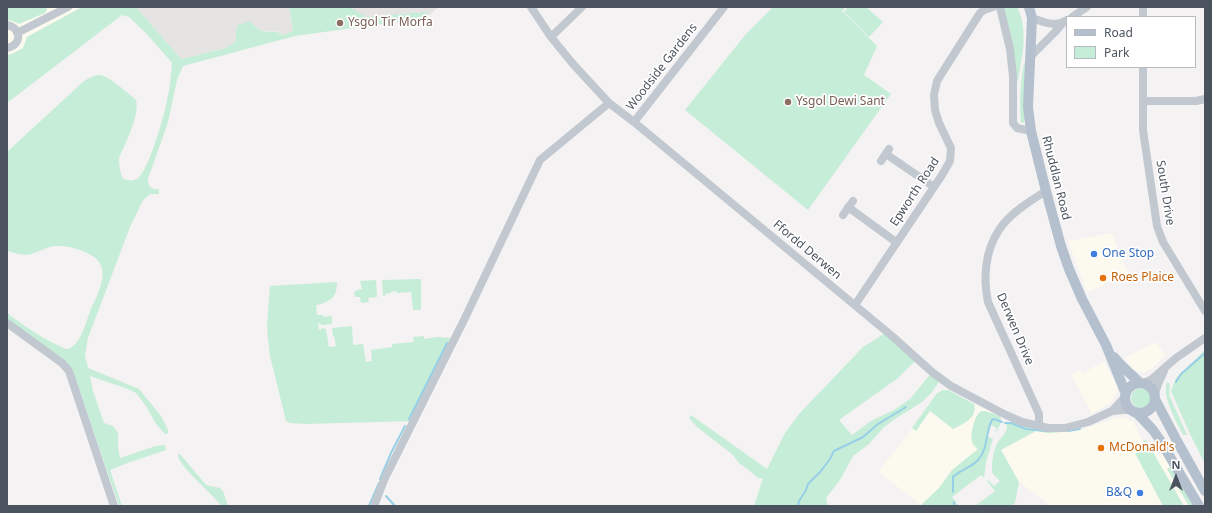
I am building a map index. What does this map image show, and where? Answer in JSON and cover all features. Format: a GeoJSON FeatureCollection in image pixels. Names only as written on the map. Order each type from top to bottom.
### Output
{"type":"FeatureCollection","features":[{"type":"Feature","properties":{"kind":"main road","name":"Rhuddlan Road"},"geometry":{"type":"LineString","coordinates":[[1029,7],[1032,18],[1028,107],[1031,131],[1061,246],[1069,269],[1082,299],[1106,345]]}},
{"type":"Feature","properties":{"kind":"main road"},"geometry":{"type":"LineString","coordinates":[[1106,345],[1122,366],[1142,383],[1151,387],[1177,442],[1205,491]]}},
{"type":"Feature","properties":{"kind":"main road"},"geometry":{"type":"LineString","coordinates":[[1106,345],[1126,395],[1126,403],[1153,430],[1199,506]]}},
{"type":"Feature","properties":{"kind":"main road"},"geometry":{"type":"LineString","coordinates":[[1126,395],[1131,386],[1142,383]]}},
{"type":"Feature","properties":{"kind":"main road"},"geometry":{"type":"LineString","coordinates":[[1134,411],[1140,413],[1149,410],[1154,403],[1155,397]]}},
{"type":"Feature","properties":{"kind":"street"},"geometry":{"type":"LineString","coordinates":[[18,33],[54,10],[68,7]]}},
{"type":"Feature","properties":{"kind":"street","name":"Ffordd Derwen"},"geometry":{"type":"LineString","coordinates":[[531,7],[551,37],[573,64],[609,103],[855,305],[932,372],[951,386],[1006,415],[1022,422],[1038,426],[1057,428],[1072,426],[1088,422],[1112,412],[1123,410],[1134,411]]}},
{"type":"Feature","properties":{"kind":"street"},"geometry":{"type":"LineString","coordinates":[[551,37],[582,7]]}},
{"type":"Feature","properties":{"kind":"street","name":"Woodside Gardens"},"geometry":{"type":"LineString","coordinates":[[634,122],[724,7]]}},
{"type":"Feature","properties":{"kind":"street","name":"Epworth Road"},"geometry":{"type":"LineString","coordinates":[[855,305],[950,161],[951,148],[939,123],[936,110],[934,95],[937,81],[980,13],[993,7]]}},
{"type":"Feature","properties":{"kind":"street"},"geometry":{"type":"LineString","coordinates":[[1000,7],[1010,49],[1013,76],[1013,123],[1017,128],[1031,131]]}},
{"type":"Feature","properties":{"kind":"street"},"geometry":{"type":"LineString","coordinates":[[1074,16],[1087,7]]}},
{"type":"Feature","properties":{"kind":"street"},"geometry":{"type":"LineString","coordinates":[[1032,18],[1051,24],[1065,22]]}},
{"type":"Feature","properties":{"kind":"street"},"geometry":{"type":"LineString","coordinates":[[1031,56],[1065,22]]}},
{"type":"Feature","properties":{"kind":"street"},"geometry":{"type":"LineString","coordinates":[[7,25],[13,27],[18,33],[16,44],[7,48]]}},
{"type":"Feature","properties":{"kind":"street","name":"South Drive"},"geometry":{"type":"LineString","coordinates":[[1143,68],[1144,130],[1157,226],[1164,242],[1205,311]]}},
{"type":"Feature","properties":{"kind":"street"},"geometry":{"type":"LineString","coordinates":[[1143,102],[1196,101],[1205,99]]}},
{"type":"Feature","properties":{"kind":"street"},"geometry":{"type":"LineString","coordinates":[[374,506],[384,480],[463,321],[540,160],[609,103]]}},
{"type":"Feature","properties":{"kind":"street"},"geometry":{"type":"LineString","coordinates":[[885,155],[934,187]]}},
{"type":"Feature","properties":{"kind":"street","name":"Derwen Drive"},"geometry":{"type":"LineString","coordinates":[[1038,426],[1038,414],[988,302],[985,288],[985,274],[990,250],[999,230],[1013,214],[1029,201],[1046,191]]}},
{"type":"Feature","properties":{"kind":"street"},"geometry":{"type":"LineString","coordinates":[[843,215],[851,204],[896,242]]}},
{"type":"Feature","properties":{"kind":"street"},"geometry":{"type":"LineString","coordinates":[[7,323],[62,364],[69,371],[114,506]]}},
{"type":"Feature","properties":{"kind":"street"},"geometry":{"type":"LineString","coordinates":[[1142,383],[1152,379],[1168,365],[1205,338]]}},
{"type":"Feature","properties":{"kind":"street"},"geometry":{"type":"LineString","coordinates":[[1155,397],[1158,384],[1168,365]]}},
{"type":"Feature","properties":{"kind":"street","name":"Ffordd Derwen"},"geometry":{"type":"LineString","coordinates":[[1112,412],[1126,395]]}},
{"type":"Feature","properties":{"kind":"shaded area"},"geometry":{"type":"Polygon","coordinates":[[[7,7],[82,7],[27,37],[23,48],[7,55],[7,7]]]}},
{"type":"Feature","properties":{"kind":"shaded area"},"geometry":{"type":"Polygon","coordinates":[[[136,7],[289,7],[293,31],[283,35],[276,31],[264,31],[255,27],[236,31],[236,40],[226,48],[181,59],[136,7]]]}},
{"type":"Feature","properties":{"kind":"shaded area","name":"Ysgol Tir Morfa"},"geometry":{"type":"Polygon","coordinates":[[[291,7],[439,7],[425,18],[308,33],[291,7]]]}},
{"type":"Feature","properties":{"kind":"shaded area"},"geometry":{"type":"Polygon","coordinates":[[[1112,233],[1118,251],[1128,272],[1100,287],[1087,292],[1068,241],[1112,233]]]}},
{"type":"Feature","properties":{"kind":"shaded area"},"geometry":{"type":"Polygon","coordinates":[[[1156,342],[1165,355],[1153,368],[1143,373],[1132,369],[1124,358],[1156,342]]]}},
{"type":"Feature","properties":{"kind":"shaded area"},"geometry":{"type":"Polygon","coordinates":[[[1104,361],[1117,386],[1117,392],[1111,402],[1092,414],[1071,374],[1081,369],[1083,373],[1104,361]]]}},
{"type":"Feature","properties":{"kind":"shaded area"},"geometry":{"type":"Polygon","coordinates":[[[945,389],[991,412],[979,449],[921,505],[878,472],[906,437],[937,393],[945,389]]]}},
{"type":"Feature","properties":{"kind":"shaded area"},"geometry":{"type":"Polygon","coordinates":[[[1117,418],[1125,418],[1133,422],[1146,447],[1136,452],[1154,446],[1159,455],[1163,452],[1197,506],[1045,506],[1048,504],[1019,482],[1001,450],[1036,431],[1048,433],[1076,431],[1117,418]]]}},
{"type":"Feature","properties":{"kind":"green space"},"geometry":{"type":"Polygon","coordinates":[[[7,7],[46,7],[47,10],[45,13],[19,24],[7,20],[7,7]]]}},
{"type":"Feature","properties":{"kind":"green space"},"geometry":{"type":"Polygon","coordinates":[[[82,7],[136,7],[181,59],[226,48],[236,40],[238,25],[249,21],[256,27],[266,32],[275,32],[283,35],[293,31],[289,7],[350,7],[366,17],[427,12],[425,18],[295,36],[183,66],[177,80],[168,122],[148,179],[149,186],[154,189],[159,189],[159,194],[150,194],[143,200],[130,227],[88,338],[85,355],[88,368],[139,389],[161,416],[168,430],[168,433],[165,434],[156,424],[146,406],[136,393],[90,376],[93,391],[104,423],[113,426],[118,433],[120,458],[156,446],[165,445],[166,450],[110,470],[122,506],[119,506],[72,368],[7,320],[7,313],[50,341],[68,349],[75,344],[83,330],[100,289],[103,273],[99,262],[95,258],[75,248],[55,246],[25,255],[7,251],[7,152],[84,81],[99,75],[108,78],[136,100],[137,106],[134,121],[119,158],[123,179],[135,180],[142,174],[151,154],[166,107],[172,63],[146,33],[129,17],[122,15],[7,103],[7,55],[23,48],[27,37],[82,7]]]}},
{"type":"Feature","properties":{"kind":"green space","name":"Ysgol Dewi Sant"},"geometry":{"type":"Polygon","coordinates":[[[773,7],[846,7],[842,11],[877,46],[864,75],[891,94],[808,210],[685,110],[746,34],[773,7]]]}},
{"type":"Feature","properties":{"kind":"green space"},"geometry":{"type":"Polygon","coordinates":[[[848,7],[866,7],[883,22],[869,37],[844,12],[848,7]]]}},
{"type":"Feature","properties":{"kind":"green space"},"geometry":{"type":"Polygon","coordinates":[[[1004,7],[1017,7],[1023,25],[1024,44],[1018,81],[1016,81],[1012,45],[1004,7]]]}},
{"type":"Feature","properties":{"kind":"green space"},"geometry":{"type":"Polygon","coordinates":[[[1027,62],[1025,119],[1023,123],[1021,123],[1021,86],[1024,63],[1027,62]]]}},
{"type":"Feature","properties":{"kind":"green space"},"geometry":{"type":"Polygon","coordinates":[[[421,279],[421,310],[413,310],[411,292],[397,293],[396,291],[383,296],[382,280],[421,279]]]}},
{"type":"Feature","properties":{"kind":"green space"},"geometry":{"type":"Polygon","coordinates":[[[376,280],[377,297],[368,298],[369,302],[361,303],[360,297],[355,297],[354,292],[362,289],[360,281],[376,280]]]}},
{"type":"Feature","properties":{"kind":"green space"},"geometry":{"type":"Polygon","coordinates":[[[337,282],[336,292],[332,298],[326,302],[316,305],[317,315],[323,315],[324,317],[331,316],[332,318],[332,324],[323,325],[318,323],[319,330],[323,328],[326,329],[329,347],[336,346],[332,328],[352,326],[353,344],[363,344],[366,362],[372,361],[371,350],[392,347],[392,344],[414,342],[413,337],[424,336],[424,339],[437,337],[451,338],[413,421],[305,424],[290,423],[286,421],[270,356],[267,324],[270,286],[337,282]]]}},
{"type":"Feature","properties":{"kind":"green space"},"geometry":{"type":"Polygon","coordinates":[[[887,332],[917,359],[898,378],[839,420],[852,435],[871,421],[894,410],[910,399],[932,372],[941,379],[932,392],[922,402],[884,427],[869,444],[853,456],[840,480],[826,498],[828,506],[754,506],[763,478],[758,478],[740,464],[732,454],[697,427],[689,418],[691,415],[767,469],[785,433],[799,414],[863,347],[887,332]]]}},
{"type":"Feature","properties":{"kind":"green space"},"geometry":{"type":"Polygon","coordinates":[[[1205,350],[1205,464],[1171,391],[1176,378],[1205,350]]]}},
{"type":"Feature","properties":{"kind":"green space"},"geometry":{"type":"Polygon","coordinates":[[[1167,382],[1170,384],[1169,395],[1187,435],[1183,435],[1170,409],[1166,395],[1167,382]]]}},
{"type":"Feature","properties":{"kind":"green space"},"geometry":{"type":"Polygon","coordinates":[[[1141,388],[1148,391],[1151,398],[1148,405],[1141,408],[1134,405],[1131,398],[1134,391],[1141,388]]]}},
{"type":"Feature","properties":{"kind":"green space"},"geometry":{"type":"Polygon","coordinates":[[[943,390],[948,390],[974,404],[975,409],[972,417],[965,423],[953,429],[930,411],[916,431],[912,428],[937,393],[943,390]]]}},
{"type":"Feature","properties":{"kind":"green space"},"geometry":{"type":"Polygon","coordinates":[[[982,411],[1000,416],[1001,420],[997,431],[995,432],[997,428],[991,425],[986,436],[993,439],[986,462],[984,478],[981,475],[952,497],[959,506],[920,506],[939,488],[952,470],[978,449],[972,442],[972,432],[977,415],[982,411]]]}},
{"type":"Feature","properties":{"kind":"green space"},"geometry":{"type":"Polygon","coordinates":[[[1006,422],[1027,427],[1062,432],[1048,433],[1036,431],[1001,450],[1019,482],[1015,503],[1011,506],[975,506],[995,491],[987,481],[988,480],[994,486],[1000,481],[993,474],[992,463],[998,442],[1006,430],[1006,422]]]}},
{"type":"Feature","properties":{"kind":"green space"},"geometry":{"type":"Polygon","coordinates":[[[1146,440],[1184,506],[1163,506],[1136,455],[1136,452],[1146,447],[1143,441],[1146,440]]]}},
{"type":"Feature","properties":{"kind":"green space"},"geometry":{"type":"Polygon","coordinates":[[[178,454],[180,454],[206,485],[220,488],[223,491],[228,506],[221,506],[189,473],[183,466],[178,454]]]}},
{"type":"Feature","properties":{"kind":"green space"},"geometry":{"type":"Polygon","coordinates":[[[1172,466],[1194,506],[1189,506],[1167,469],[1172,466]]]}},
{"type":"Feature","properties":{"kind":"waterway"},"geometry":{"type":"LineString","coordinates":[[409,419],[447,343]]}},
{"type":"Feature","properties":{"kind":"waterway"},"geometry":{"type":"LineString","coordinates":[[1176,382],[1181,374],[1205,353]]}},
{"type":"Feature","properties":{"kind":"waterway"},"geometry":{"type":"LineString","coordinates":[[798,506],[808,484],[821,471],[834,451],[863,437],[878,424],[906,407]]}},
{"type":"Feature","properties":{"kind":"waterway"},"geometry":{"type":"LineString","coordinates":[[953,492],[953,477],[975,463],[981,456],[992,420],[994,419],[1002,422]]}},
{"type":"Feature","properties":{"kind":"waterway"},"geometry":{"type":"LineString","coordinates":[[1005,423],[1011,423],[1026,429],[1046,431]]}},
{"type":"Feature","properties":{"kind":"waterway"},"geometry":{"type":"LineString","coordinates":[[380,479],[405,426]]}},
{"type":"Feature","properties":{"kind":"waterway"},"geometry":{"type":"LineString","coordinates":[[1068,431],[1080,429]]}},
{"type":"Feature","properties":{"kind":"waterway"},"geometry":{"type":"LineString","coordinates":[[369,506],[379,483]]}},
{"type":"Feature","properties":{"kind":"waterway"},"geometry":{"type":"LineString","coordinates":[[386,496],[395,506]]}},
{"type":"Feature","properties":{"kind":"place","name":"Ysgol Tir Morfa"},"geometry":{"type":"Point","coordinates":[340,23]}},
{"type":"Feature","properties":{"kind":"place","name":"Ysgol Dewi Sant"},"geometry":{"type":"Point","coordinates":[788,102]}},
{"type":"Feature","properties":{"kind":"place","name":"One Stop"},"geometry":{"type":"Point","coordinates":[1094,254]}},
{"type":"Feature","properties":{"kind":"place","name":"Roes Plaice"},"geometry":{"type":"Point","coordinates":[1103,278]}},
{"type":"Feature","properties":{"kind":"place","name":"McDonald's"},"geometry":{"type":"Point","coordinates":[1101,448]}},
{"type":"Feature","properties":{"kind":"place","name":"B&Q"},"geometry":{"type":"Point","coordinates":[1140,493]}}]}
